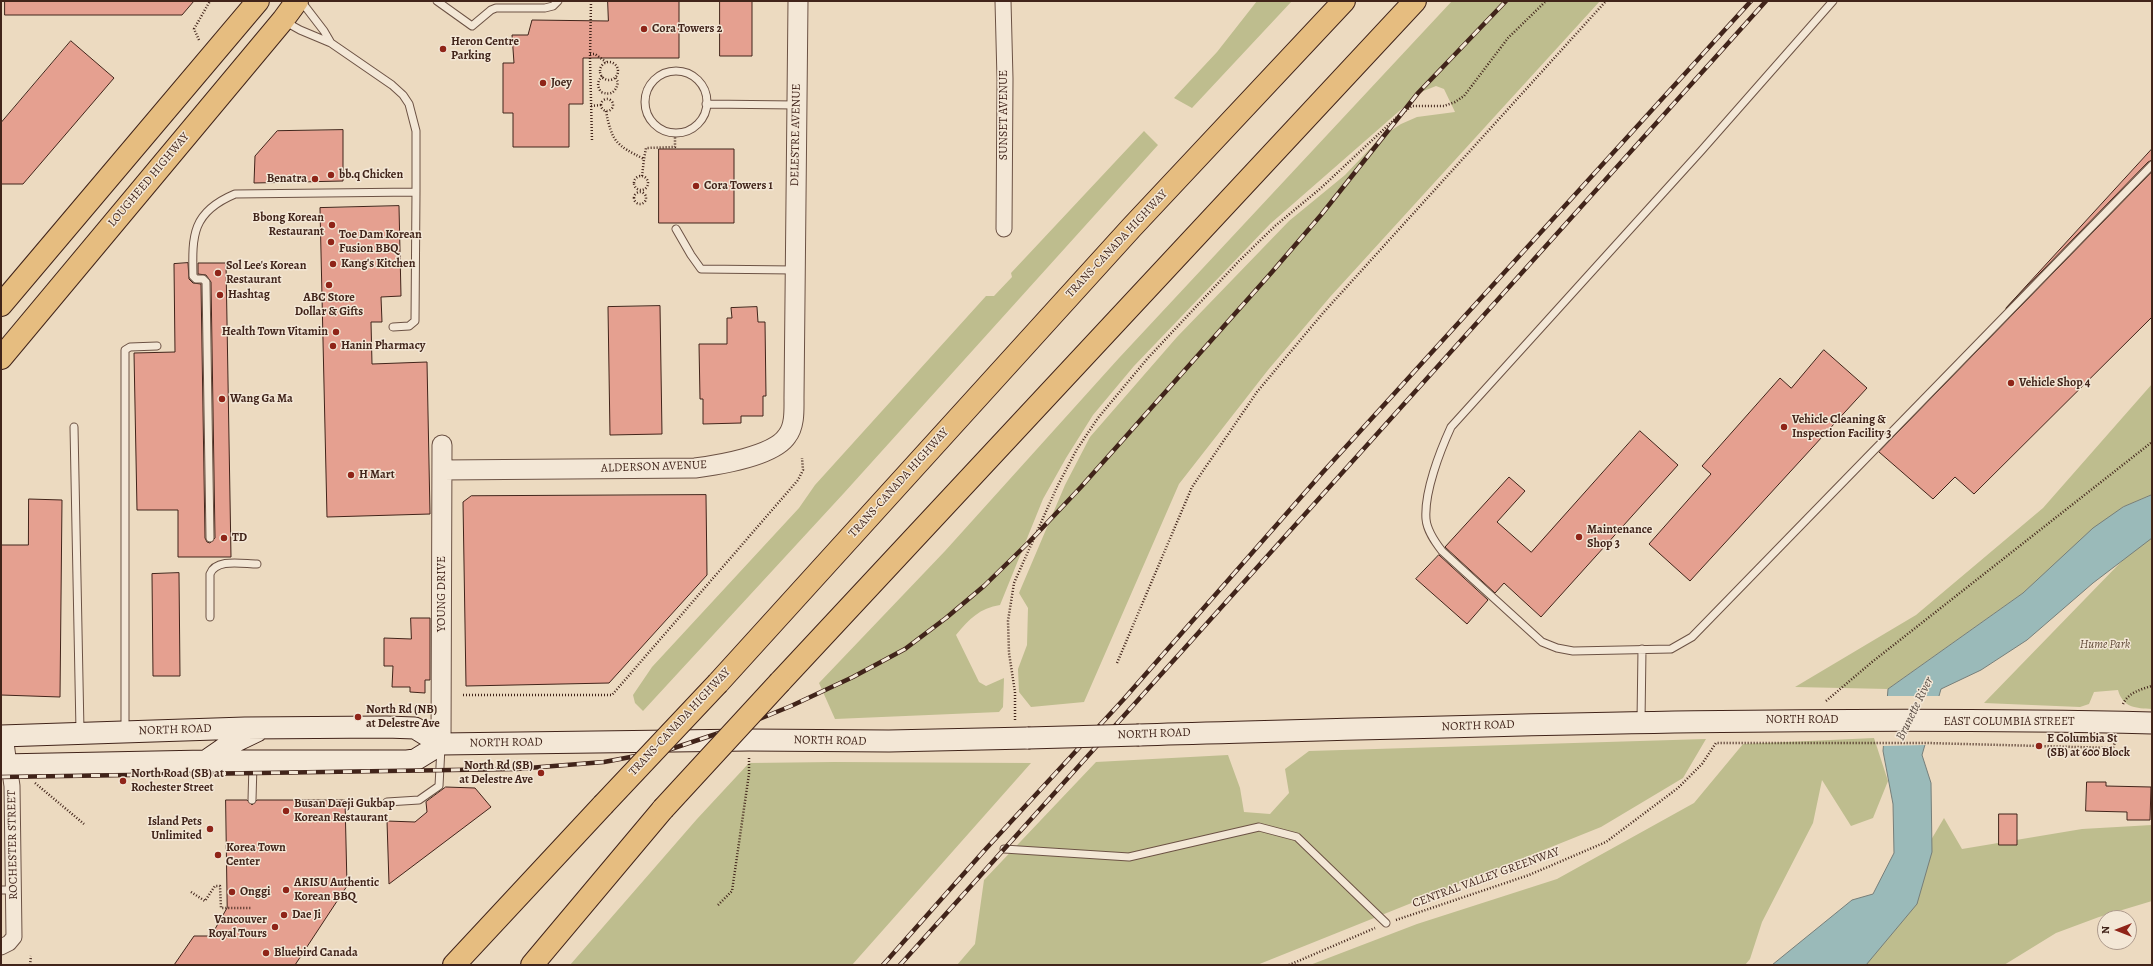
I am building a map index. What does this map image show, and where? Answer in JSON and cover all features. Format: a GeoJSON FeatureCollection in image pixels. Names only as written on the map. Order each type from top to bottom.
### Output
{"type":"FeatureCollection","features":[{"type":"Feature","properties":{"kind":"main road"},"geometry":{"type":"LineString","coordinates":[[1,305],[258,1]]}},
{"type":"Feature","properties":{"kind":"main road","name":"TRANS-CANADA HIGHWAY"},"geometry":{"type":"LineString","coordinates":[[454,965],[718,683],[1132,227],[1344,1]]}},
{"type":"Feature","properties":{"kind":"main road"},"geometry":{"type":"LineString","coordinates":[[532,965],[663,810],[780,682],[1415,1]]}},
{"type":"Feature","properties":{"kind":"main road","name":"LOUGHEED HIGHWAY"},"geometry":{"type":"LineString","coordinates":[[1,358],[288,9]]}},
{"type":"Feature","properties":{"kind":"main road","name":"NORTH ROAD"},"geometry":{"type":"LineString","coordinates":[[3,736],[125,732],[416,728],[441,744],[749,740],[889,742],[1641,721],[1867,720]]}},
{"type":"Feature","properties":{"kind":"main road","name":"EAST COLUMBIA STREET"},"geometry":{"type":"LineString","coordinates":[[1867,720],[1933,722],[2152,723]]}},
{"type":"Feature","properties":{"kind":"main road"},"geometry":{"type":"LineString","coordinates":[[206,761],[254,730],[273,743],[291,761]]}},
{"type":"Feature","properties":{"kind":"main road"},"geometry":{"type":"LineString","coordinates":[[5,765],[206,761],[407,761],[415,760],[441,744]]}},
{"type":"Feature","properties":{"kind":"main road"},"geometry":{"type":"LineString","coordinates":[[461,965],[472,945]]}},
{"type":"Feature","properties":{"kind":"street","name":"DELESTRE AVENUE"},"geometry":{"type":"LineString","coordinates":[[794,270],[798,1]]}},
{"type":"Feature","properties":{"kind":"street","name":"SUNSET AVENUE"},"geometry":{"type":"LineString","coordinates":[[1003,1],[1005,79],[1004,229]]}},
{"type":"Feature","properties":{"kind":"street","name":"ALDERSON AVENUE"},"geometry":{"type":"LineString","coordinates":[[442,470],[681,469],[731,462],[754,455],[777,445],[788,436],[792,424],[794,397],[794,270]]}},
{"type":"Feature","properties":{"kind":"street","name":"YOUNG DRIVE"},"geometry":{"type":"LineString","coordinates":[[441,744],[442,445]]}},
{"type":"Feature","properties":{"kind":"street","name":"ROCHESTER STREET"},"geometry":{"type":"LineString","coordinates":[[1,947],[9,943],[14,937],[7,890],[12,786],[5,765],[3,736]]}},
{"type":"Feature","properties":{"kind":"lane"},"geometry":{"type":"LineString","coordinates":[[301,1],[324,31],[331,43]]}},
{"type":"Feature","properties":{"kind":"lane"},"geometry":{"type":"LineString","coordinates":[[437,1],[472,26],[491,10],[496,8],[545,8],[553,6],[558,1]]}},
{"type":"Feature","properties":{"kind":"lane"},"geometry":{"type":"LineString","coordinates":[[1833,1],[1452,428],[1439,454],[1430,490],[1426,519],[1432,538],[1442,551],[1542,642],[1572,651],[1642,649],[1671,648],[1692,637],[2152,165]]}},
{"type":"Feature","properties":{"kind":"lane"},"geometry":{"type":"LineString","coordinates":[[288,9],[300,30],[331,43],[392,85],[409,104],[416,131],[415,321],[409,326],[393,327]]}},
{"type":"Feature","properties":{"kind":"lane"},"geometry":{"type":"LineString","coordinates":[[676,71],[694,78],[703,89],[706,104],[704,114],[699,123],[690,130],[675,133],[660,129],[652,122],[646,113],[645,102],[646,93],[651,84],[658,77],[666,73],[676,71]]}},
{"type":"Feature","properties":{"kind":"lane"},"geometry":{"type":"LineString","coordinates":[[706,104],[796,105]]}},
{"type":"Feature","properties":{"kind":"lane"},"geometry":{"type":"LineString","coordinates":[[210,538],[206,282],[203,279],[196,279],[193,276],[192,242],[195,229],[201,218],[222,199],[235,194],[416,192]]}},
{"type":"Feature","properties":{"kind":"lane"},"geometry":{"type":"LineString","coordinates":[[676,229],[690,255],[704,270],[794,270]]}},
{"type":"Feature","properties":{"kind":"lane"},"geometry":{"type":"LineString","coordinates":[[125,732],[125,356],[126,350],[130,346],[157,346]]}},
{"type":"Feature","properties":{"kind":"lane"},"geometry":{"type":"LineString","coordinates":[[74,428],[80,733]]}},
{"type":"Feature","properties":{"kind":"lane"},"geometry":{"type":"LineString","coordinates":[[210,617],[210,574],[212,569],[220,564],[257,564]]}},
{"type":"Feature","properties":{"kind":"lane"},"geometry":{"type":"LineString","coordinates":[[1641,721],[1642,649]]}},
{"type":"Feature","properties":{"kind":"lane"},"geometry":{"type":"LineString","coordinates":[[387,802],[413,802],[433,792],[439,786],[441,744]]}},
{"type":"Feature","properties":{"kind":"lane"},"geometry":{"type":"LineString","coordinates":[[252,761],[252,800]]}},
{"type":"Feature","properties":{"kind":"lane"},"geometry":{"type":"LineString","coordinates":[[1004,849],[1129,857],[1259,827],[1297,837],[1386,923]]}},
{"type":"Feature","properties":{"kind":"path"},"geometry":{"type":"LineString","coordinates":[[202,46],[194,29],[210,1]]}},
{"type":"Feature","properties":{"kind":"path"},"geometry":{"type":"LineString","coordinates":[[591,1],[590,54],[592,141]]}},
{"type":"Feature","properties":{"kind":"path"},"geometry":{"type":"LineString","coordinates":[[1021,738],[1009,653],[1008,620],[1014,583],[1056,487],[1077,448],[1098,418],[1147,359],[1275,226],[1321,188],[1378,133],[1412,106],[1444,106],[1455,102],[1464,96],[1508,38],[1546,1]]}},
{"type":"Feature","properties":{"kind":"path"},"geometry":{"type":"LineString","coordinates":[[1117,663],[1192,487],[1257,392],[1323,313],[1606,1]]}},
{"type":"Feature","properties":{"kind":"path"},"geometry":{"type":"LineString","coordinates":[[590,54],[595,54],[606,62],[612,62],[616,66],[617,72],[614,77],[609,79],[602,76]]}},
{"type":"Feature","properties":{"kind":"path"},"geometry":{"type":"LineString","coordinates":[[602,76],[600,68],[606,62]]}},
{"type":"Feature","properties":{"kind":"path"},"geometry":{"type":"LineString","coordinates":[[602,76],[598,80],[598,87],[601,92],[606,94],[613,93],[617,88],[618,82],[614,77]]}},
{"type":"Feature","properties":{"kind":"path"},"geometry":{"type":"LineString","coordinates":[[606,94],[607,99],[611,100],[613,105],[610,110],[606,111]]}},
{"type":"Feature","properties":{"kind":"path"},"geometry":{"type":"LineString","coordinates":[[601,105],[602,101],[607,99]]}},
{"type":"Feature","properties":{"kind":"path"},"geometry":{"type":"LineString","coordinates":[[591,106],[601,105]]}},
{"type":"Feature","properties":{"kind":"path"},"geometry":{"type":"LineString","coordinates":[[601,105],[606,111],[610,132],[620,147],[644,159]]}},
{"type":"Feature","properties":{"kind":"path"},"geometry":{"type":"LineString","coordinates":[[642,176],[646,148],[675,147],[675,133]]}},
{"type":"Feature","properties":{"kind":"path"},"geometry":{"type":"LineString","coordinates":[[642,176],[637,178],[634,184],[640,191],[646,195],[644,203],[640,205],[635,202],[634,199],[636,193],[640,191],[646,188],[648,183],[647,179],[642,176]]}},
{"type":"Feature","properties":{"kind":"path"},"geometry":{"type":"LineString","coordinates":[[1802,720],[1872,662],[2152,442]]}},
{"type":"Feature","properties":{"kind":"path"},"geometry":{"type":"LineString","coordinates":[[463,695],[612,695],[798,480],[803,470],[802,458]]}},
{"type":"Feature","properties":{"kind":"path"},"geometry":{"type":"LineString","coordinates":[[2124,702],[2133,693],[2152,686]]}},
{"type":"Feature","properties":{"kind":"path"},"geometry":{"type":"LineString","coordinates":[[718,905],[732,891],[749,774],[749,740]]}},
{"type":"Feature","properties":{"kind":"path","name":"CENTRAL VALLEY GREENWAY"},"geometry":{"type":"LineString","coordinates":[[1289,965],[1386,923],[1529,875],[1606,842],[1627,828],[1678,788],[1702,764],[1716,743],[1860,742],[2113,748]]}},
{"type":"Feature","properties":{"kind":"path"},"geometry":{"type":"LineString","coordinates":[[35,783],[84,824]]}},
{"type":"Feature","properties":{"kind":"path"},"geometry":{"type":"LineString","coordinates":[[191,892],[205,901],[215,886],[220,886],[221,908],[251,908]]}},
{"type":"Feature","properties":{"kind":"path"},"geometry":{"type":"LineString","coordinates":[[30,965],[31,956]]}},
{"type":"Feature","properties":{"kind":"green space"},"geometry":{"type":"Polygon","coordinates":[[[1257,1],[1292,1],[1192,108],[1174,98],[1217,52],[1257,1]]]}},
{"type":"Feature","properties":{"kind":"green space"},"geometry":{"type":"Polygon","coordinates":[[[1452,1],[1600,1],[1330,297],[1268,370],[1179,484],[1084,702],[1031,707],[1019,692],[1018,669],[1027,645],[1028,608],[1019,593],[1065,485],[1090,437],[1177,337],[1289,221],[1345,175],[1381,137],[1401,124],[1417,117],[1455,112],[1444,89],[1436,86],[1421,92],[1270,224],[1134,366],[1093,415],[1066,458],[1043,499],[1000,605],[993,606],[975,615],[956,635],[979,682],[986,686],[1004,678],[1003,707],[999,712],[835,719],[819,683],[945,551],[1119,358],[1452,1]]]}},
{"type":"Feature","properties":{"kind":"green space"},"geometry":{"type":"Polygon","coordinates":[[[1144,131],[1158,145],[844,493],[643,711],[635,703],[633,695],[652,667],[799,508],[815,485],[986,296],[994,296],[1012,277],[1011,273],[1144,131]]]}},
{"type":"Feature","properties":{"kind":"green space"},"geometry":{"type":"Polygon","coordinates":[[[2152,384],[2152,495],[2123,507],[2023,593],[1888,689],[1795,687],[1916,615],[2043,508],[2152,384]]]}},
{"type":"Feature","properties":{"kind":"green space","name":"Hume Park"},"geometry":{"type":"Polygon","coordinates":[[[2152,530],[2152,709],[2127,704],[2120,696],[2118,690],[2094,692],[2089,704],[2080,707],[1984,703],[2152,530]]]}},
{"type":"Feature","properties":{"kind":"green space"},"geometry":{"type":"Polygon","coordinates":[[[1874,738],[1888,781],[1873,818],[1851,826],[1822,780],[1813,823],[1762,922],[1750,959],[1745,965],[1310,965],[1417,924],[1557,879],[1694,803],[1743,744],[1874,738]]]}},
{"type":"Feature","properties":{"kind":"green space"},"geometry":{"type":"Polygon","coordinates":[[[1706,739],[1683,778],[1601,827],[1257,965],[957,965],[975,944],[984,880],[1096,762],[1228,755],[1240,788],[1244,812],[1270,814],[1289,793],[1285,769],[1309,751],[1706,739]]]}},
{"type":"Feature","properties":{"kind":"green space"},"geometry":{"type":"Polygon","coordinates":[[[749,763],[1031,763],[852,965],[570,965],[697,819],[749,763]]]}},
{"type":"Feature","properties":{"kind":"green space"},"geometry":{"type":"Polygon","coordinates":[[[1944,818],[1962,849],[2082,829],[2152,825],[2152,901],[2122,910],[2097,910],[2097,918],[2056,933],[2004,965],[1819,965],[1902,889],[1944,818]]]}},
{"type":"Feature","properties":{"kind":"water","name":"Brunette River"},"geometry":{"type":"Polygon","coordinates":[[[2152,495],[2152,538],[2093,583],[2027,640],[1981,670],[1941,689],[1922,755],[1931,783],[1932,852],[1917,904],[1866,965],[1772,965],[1852,900],[1873,894],[1894,853],[1893,804],[1883,751],[1888,689],[2023,593],[2093,528],[2123,507],[2152,495]]]}},
{"type":"Feature","properties":{"kind":"pier"},"geometry":{"type":"Polygon","coordinates":[[[1886,696],[1941,696],[1927,745],[1882,746],[1886,696]]]}},
{"type":"Feature","properties":{"kind":"building"},"geometry":{"type":"Polygon","coordinates":[[[5,1],[194,1],[182,15],[5,15],[5,1]]]}},
{"type":"Feature","properties":{"kind":"building","name":"Joey"},"geometry":{"type":"Polygon","coordinates":[[[608,1],[679,1],[679,58],[583,58],[583,104],[569,104],[569,147],[513,147],[513,113],[503,113],[503,63],[514,63],[512,35],[528,35],[532,20],[608,21],[608,1]]]}},
{"type":"Feature","properties":{"kind":"building"},"geometry":{"type":"Polygon","coordinates":[[[720,1],[752,1],[752,56],[720,56],[720,1]]]}},
{"type":"Feature","properties":{"kind":"building"},"geometry":{"type":"Polygon","coordinates":[[[71,41],[114,78],[23,184],[1,184],[1,123],[71,41]]]}},
{"type":"Feature","properties":{"kind":"building"},"geometry":{"type":"Polygon","coordinates":[[[343,130],[343,181],[254,183],[255,156],[277,131],[343,130]]]}},
{"type":"Feature","properties":{"kind":"building","name":"Cora Towers 1"},"geometry":{"type":"Polygon","coordinates":[[[659,149],[734,149],[734,223],[659,223],[659,149]]]}},
{"type":"Feature","properties":{"kind":"building"},"geometry":{"type":"Polygon","coordinates":[[[2152,149],[2152,160],[2148,162],[2006,308],[2152,149]]]}},
{"type":"Feature","properties":{"kind":"building","name":"Vehicle Shop 4"},"geometry":{"type":"Polygon","coordinates":[[[2152,172],[2152,317],[1974,494],[1955,477],[1933,499],[1879,452],[2152,172]]]}},
{"type":"Feature","properties":{"kind":"building"},"geometry":{"type":"Polygon","coordinates":[[[399,206],[401,296],[381,297],[382,322],[371,322],[372,364],[427,362],[430,514],[327,517],[320,208],[399,206]]]}},
{"type":"Feature","properties":{"kind":"building"},"geometry":{"type":"Polygon","coordinates":[[[188,263],[189,279],[193,283],[201,284],[205,538],[207,542],[210,543],[215,538],[211,282],[206,275],[198,274],[198,263],[226,263],[231,557],[178,557],[178,510],[137,510],[134,353],[175,352],[174,264],[188,263]]]}},
{"type":"Feature","properties":{"kind":"building"},"geometry":{"type":"Polygon","coordinates":[[[660,306],[662,434],[610,435],[608,307],[660,306]]]}},
{"type":"Feature","properties":{"kind":"building"},"geometry":{"type":"Polygon","coordinates":[[[757,307],[758,322],[765,322],[766,396],[763,396],[763,416],[741,416],[741,423],[703,424],[703,399],[700,399],[699,344],[727,344],[727,318],[732,318],[731,308],[757,307]]]}},
{"type":"Feature","properties":{"kind":"building","name":"Vehicle Cleaning & Inspection Facility 3"},"geometry":{"type":"Polygon","coordinates":[[[1824,350],[1867,388],[1690,581],[1649,544],[1711,474],[1702,466],[1780,378],[1791,388],[1824,350]]]}},
{"type":"Feature","properties":{"kind":"building","name":"Maintenance Shop 3"},"geometry":{"type":"Polygon","coordinates":[[[1640,431],[1678,465],[1541,617],[1504,583],[1495,593],[1445,547],[1509,477],[1525,491],[1497,522],[1531,552],[1640,431]]]}},
{"type":"Feature","properties":{"kind":"building"},"geometry":{"type":"Polygon","coordinates":[[[706,495],[707,575],[609,683],[466,686],[463,502],[471,496],[706,495]]]}},
{"type":"Feature","properties":{"kind":"building"},"geometry":{"type":"Polygon","coordinates":[[[29,499],[62,500],[60,697],[1,695],[1,545],[28,545],[29,499]]]}},
{"type":"Feature","properties":{"kind":"building"},"geometry":{"type":"Polygon","coordinates":[[[1439,555],[1488,600],[1467,624],[1416,579],[1439,555]]]}},
{"type":"Feature","properties":{"kind":"building"},"geometry":{"type":"Polygon","coordinates":[[[179,573],[180,676],[153,676],[152,574],[179,573]]]}},
{"type":"Feature","properties":{"kind":"building"},"geometry":{"type":"Polygon","coordinates":[[[411,618],[430,618],[430,680],[425,680],[425,693],[410,692],[410,687],[392,687],[393,666],[384,666],[384,638],[411,639],[411,618]]]}},
{"type":"Feature","properties":{"kind":"building"},"geometry":{"type":"Polygon","coordinates":[[[2087,782],[2106,782],[2106,786],[2151,787],[2150,820],[2127,820],[2127,812],[2086,811],[2087,782]]]}},
{"type":"Feature","properties":{"kind":"building"},"geometry":{"type":"Polygon","coordinates":[[[446,787],[475,788],[491,807],[389,884],[387,821],[415,822],[427,812],[426,802],[446,787]]]}},
{"type":"Feature","properties":{"kind":"building"},"geometry":{"type":"Polygon","coordinates":[[[226,800],[247,800],[252,805],[257,800],[345,800],[347,886],[295,965],[174,965],[194,936],[211,936],[227,908],[226,800]]]}},
{"type":"Feature","properties":{"kind":"building"},"geometry":{"type":"Polygon","coordinates":[[[1999,814],[2017,814],[2017,845],[1999,845],[1999,814]]]}},
{"type":"Feature","properties":{"kind":"railway"},"geometry":{"type":"LineString","coordinates":[[1,777],[516,769],[604,762],[668,750],[752,722],[791,706],[853,677],[905,649],[946,618],[984,586],[1030,541],[1081,487],[1272,272],[1321,215],[1418,93],[1506,1]]}},
{"type":"Feature","properties":{"kind":"railway"},"geometry":{"type":"LineString","coordinates":[[883,965],[983,852],[1123,700],[1323,472],[1751,1]]}},
{"type":"Feature","properties":{"kind":"railway"},"geometry":{"type":"LineString","coordinates":[[900,965],[1766,1]]}},
{"type":"Feature","properties":{"kind":"place","name":"Cora Towers 2"},"geometry":{"type":"Point","coordinates":[644,29]}},
{"type":"Feature","properties":{"kind":"place","name":"Heron Centre Parking"},"geometry":{"type":"Point","coordinates":[443,49]}},
{"type":"Feature","properties":{"kind":"place","name":"Joey"},"geometry":{"type":"Point","coordinates":[543,83]}},
{"type":"Feature","properties":{"kind":"place","name":"bb.q Chicken"},"geometry":{"type":"Point","coordinates":[331,175]}},
{"type":"Feature","properties":{"kind":"place","name":"Benatra"},"geometry":{"type":"Point","coordinates":[315,179]}},
{"type":"Feature","properties":{"kind":"place","name":"Cora Towers 1"},"geometry":{"type":"Point","coordinates":[696,186]}},
{"type":"Feature","properties":{"kind":"place","name":"Bbong Korean Restaurant"},"geometry":{"type":"Point","coordinates":[332,225]}},
{"type":"Feature","properties":{"kind":"place","name":"Toe Dam Korean Fusion BBQ"},"geometry":{"type":"Point","coordinates":[331,242]}},
{"type":"Feature","properties":{"kind":"place","name":"Kang's Kitchen"},"geometry":{"type":"Point","coordinates":[333,264]}},
{"type":"Feature","properties":{"kind":"place","name":"Sol Lee's Korean Restaurant"},"geometry":{"type":"Point","coordinates":[218,273]}},
{"type":"Feature","properties":{"kind":"place","name":"ABC Store Dollar & Gifts"},"geometry":{"type":"Point","coordinates":[329,285]}},
{"type":"Feature","properties":{"kind":"place","name":"Hashtag"},"geometry":{"type":"Point","coordinates":[220,295]}},
{"type":"Feature","properties":{"kind":"place","name":"Health Town Vitamin"},"geometry":{"type":"Point","coordinates":[336,332]}},
{"type":"Feature","properties":{"kind":"place","name":"Hanin Pharmacy"},"geometry":{"type":"Point","coordinates":[333,346]}},
{"type":"Feature","properties":{"kind":"place","name":"Vehicle Shop 4"},"geometry":{"type":"Point","coordinates":[2011,383]}},
{"type":"Feature","properties":{"kind":"place","name":"Wang Ga Ma"},"geometry":{"type":"Point","coordinates":[222,399]}},
{"type":"Feature","properties":{"kind":"place","name":"Vehicle Cleaning & Inspection Facility 3"},"geometry":{"type":"Point","coordinates":[1784,427]}},
{"type":"Feature","properties":{"kind":"place","name":"H Mart"},"geometry":{"type":"Point","coordinates":[351,475]}},
{"type":"Feature","properties":{"kind":"place","name":"Maintenance Shop 3"},"geometry":{"type":"Point","coordinates":[1579,537]}},
{"type":"Feature","properties":{"kind":"place","name":"TD"},"geometry":{"type":"Point","coordinates":[224,538]}},
{"type":"Feature","properties":{"kind":"place","name":"North Rd (NB) at Delestre Ave"},"geometry":{"type":"Point","coordinates":[358,717]}},
{"type":"Feature","properties":{"kind":"place","name":"E Columbia St (SB) at 600 Block"},"geometry":{"type":"Point","coordinates":[2039,746]}},
{"type":"Feature","properties":{"kind":"place","name":"North Rd (SB) at Delestre Ave"},"geometry":{"type":"Point","coordinates":[541,773]}},
{"type":"Feature","properties":{"kind":"place","name":"North Road (SB) at Rochester Street"},"geometry":{"type":"Point","coordinates":[123,781]}},
{"type":"Feature","properties":{"kind":"place","name":"Busan Daeji Gukbap Korean Restaurant"},"geometry":{"type":"Point","coordinates":[286,811]}},
{"type":"Feature","properties":{"kind":"place","name":"Island Pets Unlimited"},"geometry":{"type":"Point","coordinates":[210,829]}},
{"type":"Feature","properties":{"kind":"place","name":"Korea Town Center"},"geometry":{"type":"Point","coordinates":[218,855]}},
{"type":"Feature","properties":{"kind":"place","name":"ARISU Authentic Korean BBQ"},"geometry":{"type":"Point","coordinates":[286,890]}},
{"type":"Feature","properties":{"kind":"place","name":"Onggi"},"geometry":{"type":"Point","coordinates":[232,892]}},
{"type":"Feature","properties":{"kind":"place","name":"Dae Ji"},"geometry":{"type":"Point","coordinates":[284,915]}},
{"type":"Feature","properties":{"kind":"place","name":"Vancouver Royal Tours"},"geometry":{"type":"Point","coordinates":[275,927]}},
{"type":"Feature","properties":{"kind":"place","name":"Bluebird Canada"},"geometry":{"type":"Point","coordinates":[266,953]}}]}
